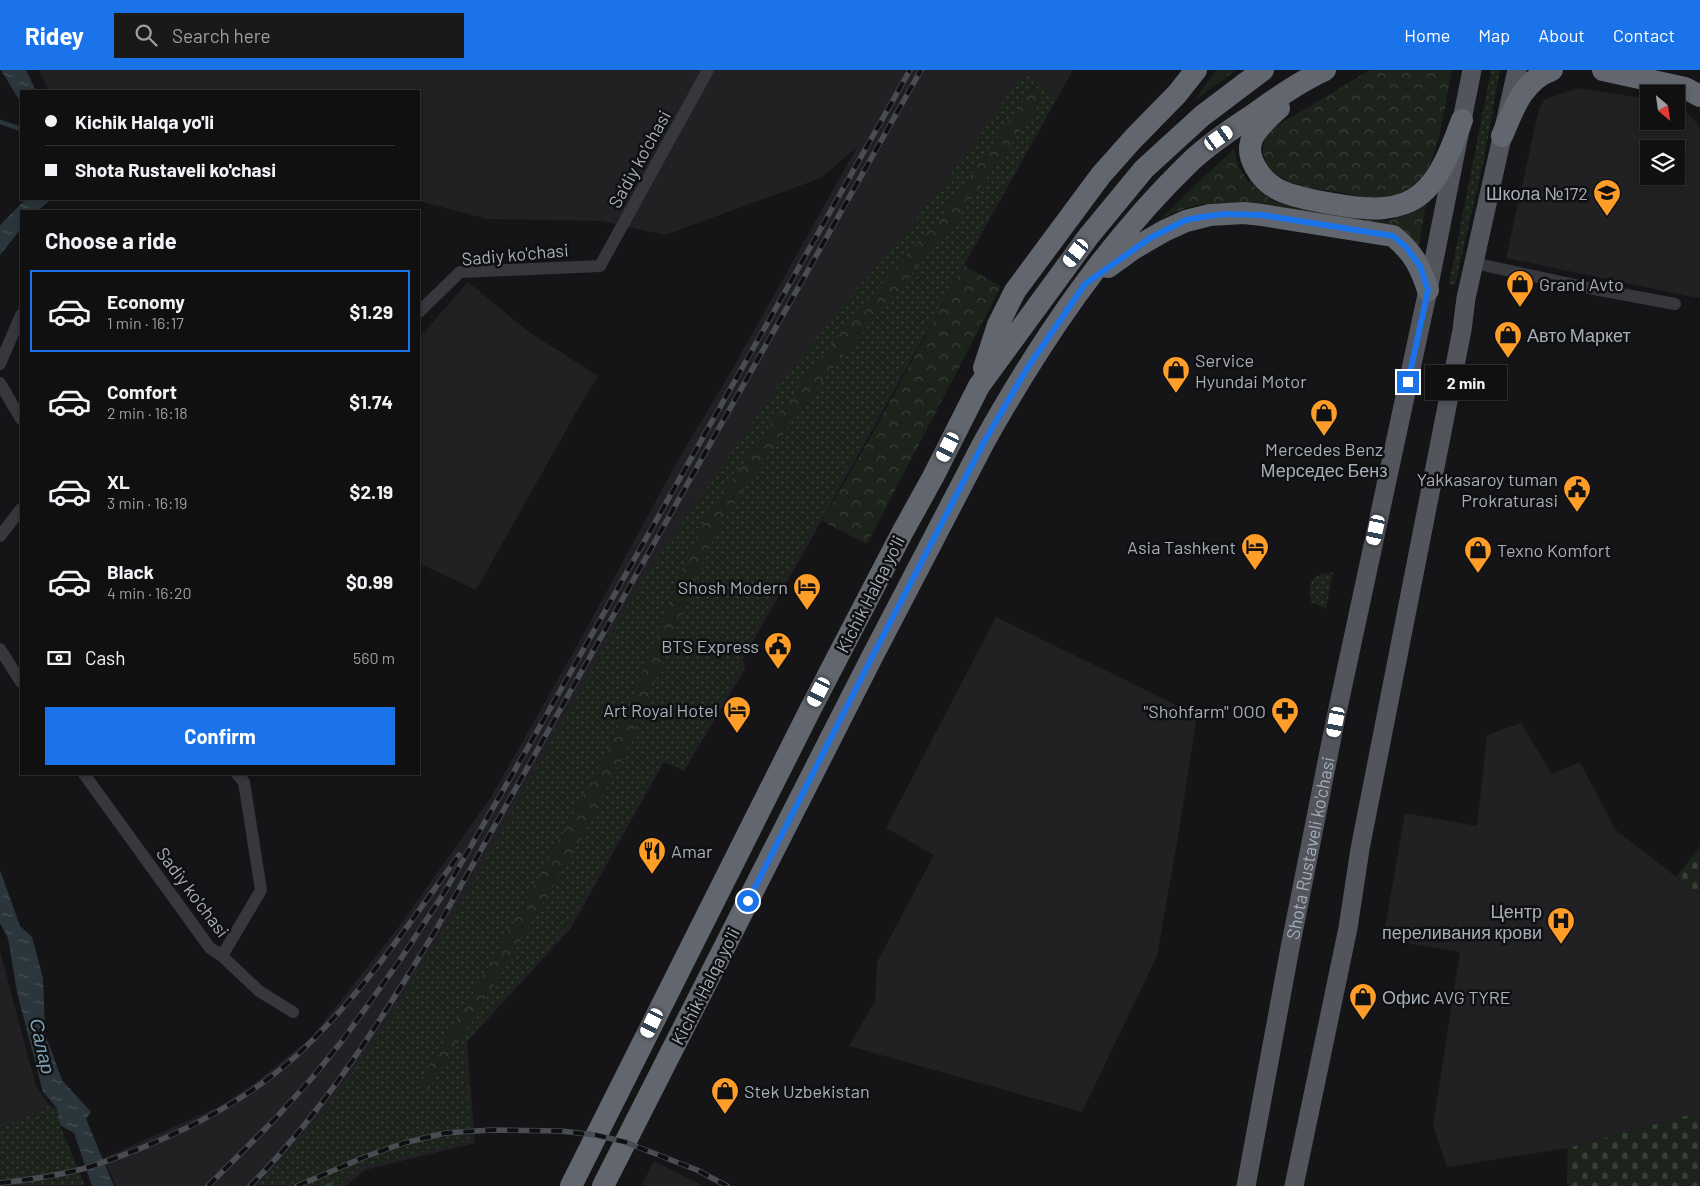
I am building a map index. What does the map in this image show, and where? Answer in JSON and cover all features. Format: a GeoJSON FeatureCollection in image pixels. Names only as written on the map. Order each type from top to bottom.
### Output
{"type":"FeatureCollection","features":[{"type":"Feature","properties":{"kind":"highway"},"geometry":{"type":"LineString","coordinates":[[979,386],[998,325],[1014,291],[1101,175],[1177,94],[1196,70]]}},
{"type":"Feature","properties":{"kind":"highway","name":"Kichik Halqa yo'li"},"geometry":{"type":"LineString","coordinates":[[571,1186],[810,710],[979,386],[1088,238],[1144,170],[1202,116],[1263,70]]}},
{"type":"Feature","properties":{"kind":"highway"},"geometry":{"type":"LineString","coordinates":[[1502,136],[1522,94],[1539,77],[1552,70]]}},
{"type":"Feature","properties":{"kind":"highway"},"geometry":{"type":"LineString","coordinates":[[1602,70],[1685,88],[1700,96]]}},
{"type":"Feature","properties":{"kind":"highway"},"geometry":{"type":"LineString","coordinates":[[1678,70],[1700,78]]}},
{"type":"Feature","properties":{"kind":"highway"},"geometry":{"type":"LineString","coordinates":[[1323,71],[1260,126],[1252,138],[1252,160],[1258,172],[1267,182],[1284,192],[1356,207],[1382,208],[1402,205],[1421,194],[1430,186],[1449,152],[1462,120]]}},
{"type":"Feature","properties":{"kind":"highway","name":"Kichik Halqa yo'li"},"geometry":{"type":"LineString","coordinates":[[603,1186],[838,724],[1003,408],[1052,331],[1085,284],[1140,216],[1188,164],[1219,138],[1272,101],[1323,71]]}},
{"type":"Feature","properties":{"kind":"highway"},"geometry":{"type":"LineString","coordinates":[[1085,284],[1133,249],[1178,224],[1202,217],[1244,214],[1262,215],[1393,236],[1406,247],[1420,266],[1428,290]]}},
{"type":"Feature","properties":{"kind":"highway"},"geometry":{"type":"LineString","coordinates":[[810,710],[838,724]]}},
{"type":"Feature","properties":{"kind":"main road","name":"Shota Rustaveli ko'chasi"},"geometry":{"type":"LineString","coordinates":[[1246,1186],[1290,948],[1428,290],[1472,70]]}},
{"type":"Feature","properties":{"kind":"main road"},"geometry":{"type":"LineString","coordinates":[[1294,1186],[1348,928],[1362,839],[1462,330],[1466,298],[1516,70]]}},
{"type":"Feature","properties":{"kind":"street","name":"Sa'diy ko'chasi"},"geometry":{"type":"LineString","coordinates":[[600,266],[708,70]]}},
{"type":"Feature","properties":{"kind":"street"},"geometry":{"type":"LineString","coordinates":[[1474,263],[1579,286],[1675,304]]}},
{"type":"Feature","properties":{"kind":"street","name":"Sadiy ko'chasi"},"geometry":{"type":"LineString","coordinates":[[420,311],[460,272],[600,266]]}},
{"type":"Feature","properties":{"kind":"street"},"geometry":{"type":"LineString","coordinates":[[0,364],[20,317]]}},
{"type":"Feature","properties":{"kind":"street"},"geometry":{"type":"LineString","coordinates":[[0,383],[20,417]]}},
{"type":"Feature","properties":{"kind":"street"},"geometry":{"type":"LineString","coordinates":[[0,536],[20,510]]}},
{"type":"Feature","properties":{"kind":"street"},"geometry":{"type":"LineString","coordinates":[[0,650],[20,680]]}},
{"type":"Feature","properties":{"kind":"street","name":"Sadiy ko'chasi"},"geometry":{"type":"LineString","coordinates":[[85,775],[210,948],[222,956],[259,991],[293,1012]]}},
{"type":"Feature","properties":{"kind":"street"},"geometry":{"type":"LineString","coordinates":[[222,956],[261,890],[244,782],[238,775]]}},
{"type":"Feature","properties":{"kind":"shaded area"},"geometry":{"type":"Polygon","coordinates":[[[39,70],[1073,70],[743,659],[745,669],[684,771],[664,762],[571,928],[467,1042],[475,1143],[365,1170],[346,1186],[116,1186],[104,1158],[218,1107],[252,1085],[312,1037],[398,928],[491,797],[583,635],[678,460],[734,366],[857,147],[821,178],[665,235],[600,221],[487,219],[415,200],[420,200],[420,90],[49,90],[39,70]]]}},
{"type":"Feature","properties":{"kind":"shaded area","name":"Школа №172"},"geometry":{"type":"Polygon","coordinates":[[[1578,88],[1640,98],[1640,130],[1685,130],[1685,110],[1700,127],[1700,297],[1506,258],[1539,109],[1545,99],[1578,88]]]}},
{"type":"Feature","properties":{"kind":"shaded area"},"geometry":{"type":"Polygon","coordinates":[[[468,282],[529,332],[598,376],[476,590],[420,563],[420,337],[468,282]]]}},
{"type":"Feature","properties":{"kind":"shaded area"},"geometry":{"type":"Polygon","coordinates":[[[996,617],[1197,715],[1157,956],[1082,1112],[849,1046],[875,1001],[877,962],[934,855],[886,828],[996,617]]]}},
{"type":"Feature","properties":{"kind":"shaded area","name":"Центр переливания крови"},"geometry":{"type":"Polygon","coordinates":[[[1521,723],[1552,774],[1580,762],[1615,829],[1700,894],[1700,1112],[1568,1148],[1447,1167],[1433,1125],[1460,952],[1383,939],[1405,813],[1477,826],[1487,735],[1521,723]]]}},
{"type":"Feature","properties":{"kind":"shaded area"},"geometry":{"type":"Polygon","coordinates":[[[0,951],[36,1086],[49,1105],[0,1129],[0,951]]]}},
{"type":"Feature","properties":{"kind":"shaded area"},"geometry":{"type":"Polygon","coordinates":[[[654,1161],[703,1186],[641,1186],[654,1161]]]}},
{"type":"Feature","properties":{"kind":"green space"},"geometry":{"type":"Polygon","coordinates":[[[1216,70],[1236,70],[1194,101],[1216,70]]]}},
{"type":"Feature","properties":{"kind":"green space"},"geometry":{"type":"Polygon","coordinates":[[[1370,70],[1452,70],[1441,126],[1428,168],[1423,176],[1414,184],[1396,195],[1373,200],[1298,185],[1277,175],[1269,167],[1264,157],[1263,148],[1265,140],[1275,127],[1370,70]]]}},
{"type":"Feature","properties":{"kind":"green space"},"geometry":{"type":"Polygon","coordinates":[[[1491,70],[1500,70],[1484,159],[1455,285],[1449,284],[1491,70]]]}},
{"type":"Feature","properties":{"kind":"green space"},"geometry":{"type":"Polygon","coordinates":[[[1024,73],[1057,97],[739,659],[742,666],[683,769],[663,760],[568,926],[465,1042],[471,1140],[360,1167],[338,1186],[257,1186],[316,1124],[379,1035],[462,902],[644,577],[782,381],[853,293],[894,247],[950,176],[1024,73]]]}},
{"type":"Feature","properties":{"kind":"green space"},"geometry":{"type":"Polygon","coordinates":[[[1031,90],[1043,99],[953,225],[827,375],[773,448],[720,525],[623,757],[580,840],[508,962],[426,1093],[417,1085],[467,1004],[609,748],[639,681],[678,578],[708,515],[762,436],[815,364],[942,215],[1031,90]]]}},
{"type":"Feature","properties":{"kind":"green space"},"geometry":{"type":"Polygon","coordinates":[[[1234,149],[1238,165],[1246,179],[1272,201],[1384,221],[1406,215],[1426,203],[1419,246],[1409,237],[1273,206],[1202,204],[1180,210],[1160,219],[1234,149]]]}},
{"type":"Feature","properties":{"kind":"green space"},"geometry":{"type":"Polygon","coordinates":[[[964,265],[1001,287],[867,544],[822,521],[870,438],[964,265]]]}},
{"type":"Feature","properties":{"kind":"green space"},"geometry":{"type":"Polygon","coordinates":[[[1333,572],[1326,609],[1311,602],[1310,588],[1314,578],[1333,572]]]}},
{"type":"Feature","properties":{"kind":"green space"},"geometry":{"type":"Polygon","coordinates":[[[1700,846],[1700,894],[1676,877],[1700,846]]]}},
{"type":"Feature","properties":{"kind":"green space"},"geometry":{"type":"Polygon","coordinates":[[[49,1105],[57,1108],[60,1125],[85,1186],[0,1186],[0,1129],[49,1105]]]}},
{"type":"Feature","properties":{"kind":"green space"},"geometry":{"type":"Polygon","coordinates":[[[1700,1112],[1700,1186],[1567,1186],[1568,1148],[1700,1112]]]}},
{"type":"Feature","properties":{"kind":"water"},"geometry":{"type":"Polygon","coordinates":[[[1,70],[26,70],[36,90],[20,90],[20,101],[1,70]]]}},
{"type":"Feature","properties":{"kind":"water"},"geometry":{"type":"Polygon","coordinates":[[[25,200],[51,200],[38,210],[20,210],[20,230],[0,255],[0,225],[25,200]]]}},
{"type":"Feature","properties":{"kind":"water","name":"Салар"},"geometry":{"type":"Polygon","coordinates":[[[0,870],[20,926],[32,937],[43,978],[45,1034],[62,1080],[91,1112],[86,1119],[114,1186],[92,1186],[74,1133],[60,1125],[57,1108],[43,1092],[17,992],[8,938],[0,923],[0,870]]]}},
{"type":"Feature","properties":{"kind":"waterway"},"geometry":{"type":"LineString","coordinates":[[0,122],[20,129]]}},
{"type":"Feature","properties":{"kind":"railway"},"geometry":{"type":"LineString","coordinates":[[208,1186],[274,1120],[342,1041],[398,963],[444,893],[910,70]]}},
{"type":"Feature","properties":{"kind":"railway"},"geometry":{"type":"LineString","coordinates":[[250,1186],[277,1157],[328,1095],[373,1030],[437,928],[921,70]]}},
{"type":"Feature","properties":{"kind":"railway"},"geometry":{"type":"LineString","coordinates":[[0,1183],[72,1171],[96,1165],[139,1149],[202,1120],[261,1084],[297,1055],[342,1009],[383,959],[459,855]]}},
{"type":"Feature","properties":{"kind":"railway"},"geometry":{"type":"LineString","coordinates":[[297,1186],[367,1156],[404,1143],[445,1133],[492,1130],[561,1131],[596,1135],[625,1142],[697,1170],[727,1186]]}},
{"type":"Feature","properties":{"kind":"place","name":"Школа №172"},"geometry":{"type":"Point","coordinates":[1607,217]}},
{"type":"Feature","properties":{"kind":"place","name":"Grand Avto"},"geometry":{"type":"Point","coordinates":[1520,308]}},
{"type":"Feature","properties":{"kind":"place","name":"Авто Маркет"},"geometry":{"type":"Point","coordinates":[1508,359]}},
{"type":"Feature","properties":{"kind":"place","name":"Service Hyundai Motor"},"geometry":{"type":"Point","coordinates":[1176,394]}},
{"type":"Feature","properties":{"kind":"place","name":"Mercedes Benz Мерседес Бенз"},"geometry":{"type":"Point","coordinates":[1324,437]}},
{"type":"Feature","properties":{"kind":"place","name":"Yakkasaroy tuman Prokraturasi"},"geometry":{"type":"Point","coordinates":[1577,513]}},
{"type":"Feature","properties":{"kind":"place","name":"Asia Tashkent"},"geometry":{"type":"Point","coordinates":[1255,571]}},
{"type":"Feature","properties":{"kind":"place","name":"Texno Komfort"},"geometry":{"type":"Point","coordinates":[1478,574]}},
{"type":"Feature","properties":{"kind":"place","name":"Shosh Modern"},"geometry":{"type":"Point","coordinates":[807,611]}},
{"type":"Feature","properties":{"kind":"place","name":"BTS Express"},"geometry":{"type":"Point","coordinates":[778,670]}},
{"type":"Feature","properties":{"kind":"place","name":"Art Royal Hotel"},"geometry":{"type":"Point","coordinates":[737,734]}},
{"type":"Feature","properties":{"kind":"place","name":"\"Shohfarm\" OOO"},"geometry":{"type":"Point","coordinates":[1285,735]}},
{"type":"Feature","properties":{"kind":"place","name":"Amar"},"geometry":{"type":"Point","coordinates":[652,875]}},
{"type":"Feature","properties":{"kind":"place","name":"Центр переливания крови"},"geometry":{"type":"Point","coordinates":[1561,945]}},
{"type":"Feature","properties":{"kind":"place","name":"Офис AVG TYRE"},"geometry":{"type":"Point","coordinates":[1363,1021]}},
{"type":"Feature","properties":{"kind":"place","name":"Stek Uzbekistan"},"geometry":{"type":"Point","coordinates":[725,1115]}},
{"type":"Feature","properties":{"kind":"route"},"geometry":{"type":"LineString","coordinates":[[748,901],[984,442],[1026,370],[1085,284],[1133,249],[1164,230],[1186,220],[1210,215],[1262,215],[1393,236],[1406,247],[1420,266],[1428,290],[1408,382]]}}]}
